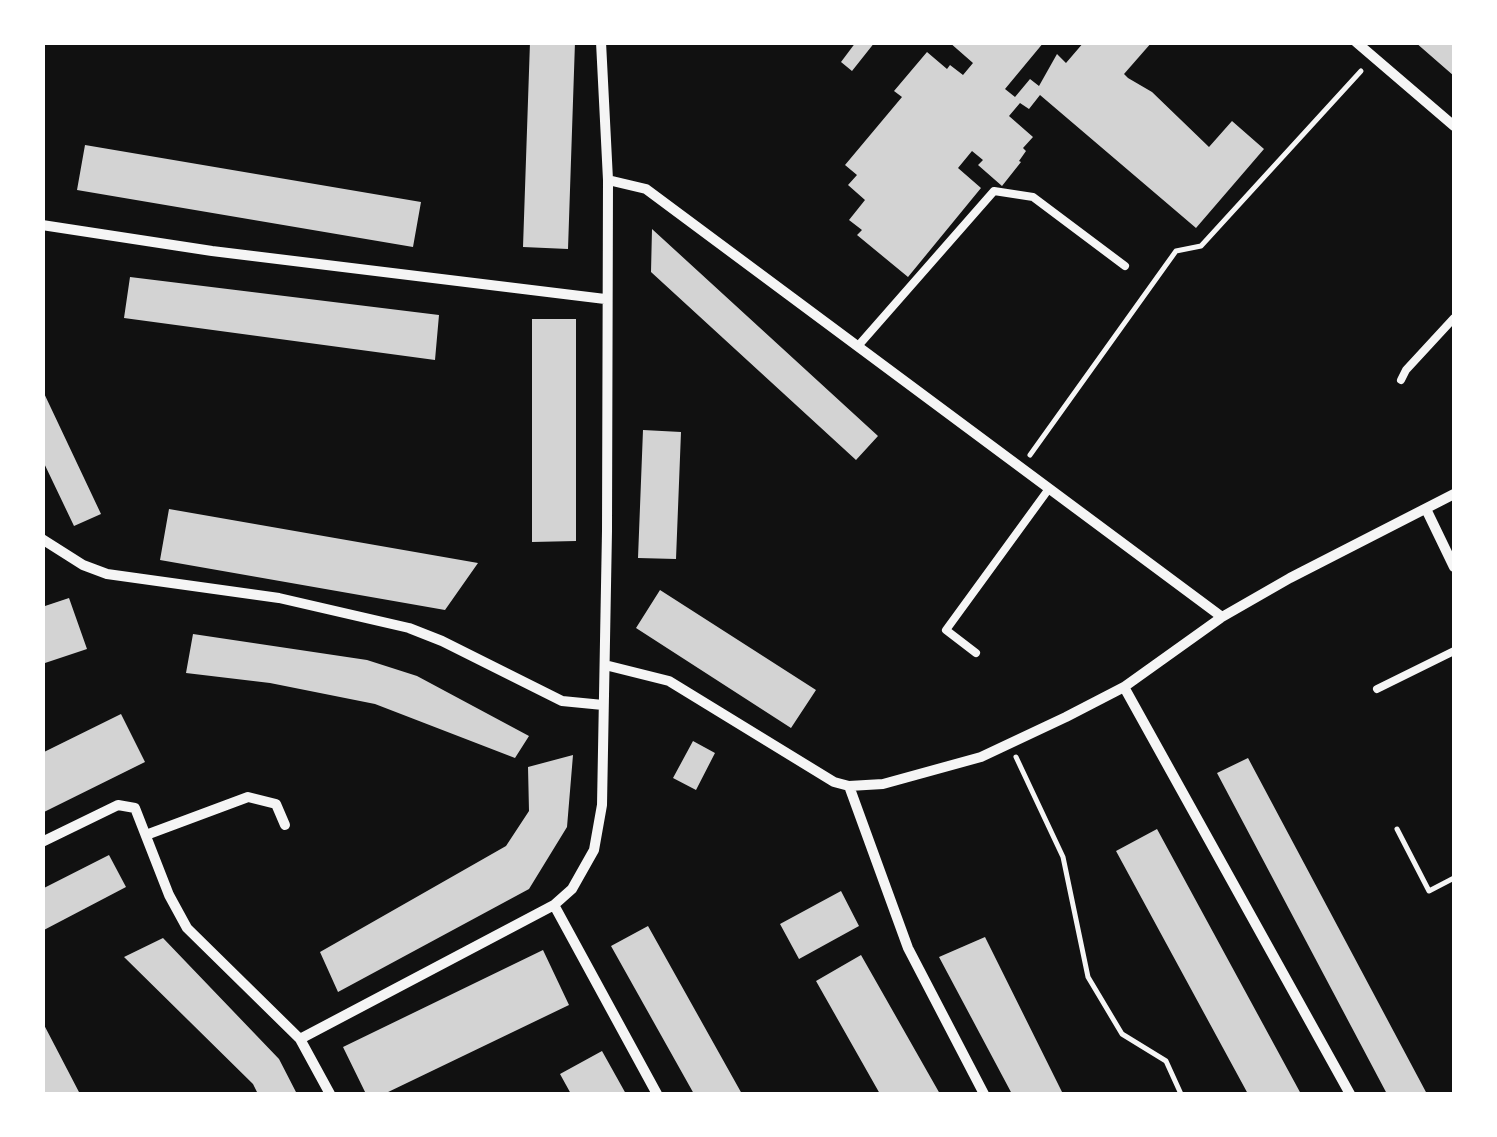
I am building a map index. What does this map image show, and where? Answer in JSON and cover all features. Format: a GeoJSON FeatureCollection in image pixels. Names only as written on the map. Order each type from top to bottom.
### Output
{"type":"FeatureCollection","features":[{"type":"Feature","properties":{"kind":"street"},"geometry":{"type":"LineString","coordinates":[[300,1039],[554,905],[572,890],[594,850],[602,805],[605,664],[608,180],[601,42]]}},
{"type":"Feature","properties":{"kind":"street"},"geometry":{"type":"LineString","coordinates":[[1356,42],[1454,126]]}},
{"type":"Feature","properties":{"kind":"street"},"geometry":{"type":"LineString","coordinates":[[608,180],[646,189],[1222,617]]}},
{"type":"Feature","properties":{"kind":"street"},"geometry":{"type":"LineString","coordinates":[[42,224],[212,251],[606,299]]}},
{"type":"Feature","properties":{"kind":"street"},"geometry":{"type":"LineString","coordinates":[[605,664],[669,681],[818,775],[849,786],[866,787],[911,778],[981,758],[1124,686],[1222,617],[1454,494]]}},
{"type":"Feature","properties":{"kind":"street"},"geometry":{"type":"LineString","coordinates":[[1426,509],[1454,567]]}},
{"type":"Feature","properties":{"kind":"street"},"geometry":{"type":"LineString","coordinates":[[42,538],[83,565],[107,574],[279,598],[408,628],[442,640],[562,701],[603,704]]}},
{"type":"Feature","properties":{"kind":"street"},"geometry":{"type":"LineString","coordinates":[[1124,686],[1350,1094]]}},
{"type":"Feature","properties":{"kind":"street"},"geometry":{"type":"LineString","coordinates":[[849,786],[908,948],[984,1094]]}},
{"type":"Feature","properties":{"kind":"street"},"geometry":{"type":"LineString","coordinates":[[146,835],[244,798],[276,804],[284,824]]}},
{"type":"Feature","properties":{"kind":"street"},"geometry":{"type":"LineString","coordinates":[[42,842],[118,805],[135,808],[169,895],[187,928],[300,1039],[330,1094]]}},
{"type":"Feature","properties":{"kind":"street"},"geometry":{"type":"LineString","coordinates":[[554,905],[657,1094]]}},
{"type":"Feature","properties":{"kind":"lane"},"geometry":{"type":"LineString","coordinates":[[858,346],[994,191],[1034,197],[1125,266]]}},
{"type":"Feature","properties":{"kind":"lane"},"geometry":{"type":"LineString","coordinates":[[1401,380],[1454,318]]}},
{"type":"Feature","properties":{"kind":"lane"},"geometry":{"type":"LineString","coordinates":[[976,653],[946,630],[1048,490]]}},
{"type":"Feature","properties":{"kind":"lane"},"geometry":{"type":"LineString","coordinates":[[1376,689],[1454,651]]}},
{"type":"Feature","properties":{"kind":"path"},"geometry":{"type":"LineString","coordinates":[[1020,468],[1176,251],[1201,246],[1373,58]]}},
{"type":"Feature","properties":{"kind":"path"},"geometry":{"type":"LineString","coordinates":[[1011,745],[1064,857],[1088,977],[1122,1034],[1166,1061],[1182,1094]]}},
{"type":"Feature","properties":{"kind":"path"},"geometry":{"type":"LineString","coordinates":[[1397,829],[1428,891],[1454,878]]}},
{"type":"Feature","properties":{"kind":"building"},"geometry":{"type":"Polygon","coordinates":[[[530,42],[575,42],[568,249],[523,247],[530,42]]]}},
{"type":"Feature","properties":{"kind":"building"},"geometry":{"type":"Polygon","coordinates":[[[856,42],[875,42],[852,71],[841,62],[856,42]]]}},
{"type":"Feature","properties":{"kind":"building"},"geometry":{"type":"Polygon","coordinates":[[[949,42],[1044,42],[1005,89],[1015,97],[1030,79],[1039,86],[1057,54],[1066,63],[1084,42],[1152,42],[1124,74],[1128,78],[1152,92],[1209,147],[1232,121],[1264,149],[1196,228],[1040,95],[1029,109],[1020,103],[1009,116],[1033,137],[1023,148],[1026,151],[1021,162],[1002,186],[978,165],[983,160],[972,151],[958,168],[981,188],[908,277],[857,235],[862,230],[849,220],[865,200],[848,185],[857,175],[845,165],[902,97],[894,91],[927,52],[947,69],[950,65],[963,75],[973,63],[949,42]]]}},
{"type":"Feature","properties":{"kind":"building"},"geometry":{"type":"Polygon","coordinates":[[[1415,42],[1454,42],[1454,76],[1415,42]]]}},
{"type":"Feature","properties":{"kind":"building"},"geometry":{"type":"Polygon","coordinates":[[[85,145],[421,202],[413,247],[77,190],[85,145]]]}},
{"type":"Feature","properties":{"kind":"building"},"geometry":{"type":"Polygon","coordinates":[[[652,229],[878,436],[856,460],[651,272],[652,229]]]}},
{"type":"Feature","properties":{"kind":"building"},"geometry":{"type":"Polygon","coordinates":[[[130,277],[439,315],[435,360],[124,318],[130,277]]]}},
{"type":"Feature","properties":{"kind":"building"},"geometry":{"type":"Polygon","coordinates":[[[532,319],[576,319],[576,541],[532,542],[532,319]]]}},
{"type":"Feature","properties":{"kind":"building"},"geometry":{"type":"Polygon","coordinates":[[[42,389],[101,514],[74,526],[42,459],[42,389]]]}},
{"type":"Feature","properties":{"kind":"building"},"geometry":{"type":"Polygon","coordinates":[[[643,430],[681,432],[676,559],[638,558],[643,430]]]}},
{"type":"Feature","properties":{"kind":"building"},"geometry":{"type":"Polygon","coordinates":[[[169,509],[478,563],[445,610],[160,560],[169,509]]]}},
{"type":"Feature","properties":{"kind":"building"},"geometry":{"type":"Polygon","coordinates":[[[660,590],[816,690],[791,728],[636,628],[660,590]]]}},
{"type":"Feature","properties":{"kind":"building"},"geometry":{"type":"Polygon","coordinates":[[[69,598],[87,649],[42,664],[42,607],[69,598]]]}},
{"type":"Feature","properties":{"kind":"building"},"geometry":{"type":"Polygon","coordinates":[[[193,634],[367,660],[417,676],[529,736],[515,758],[375,704],[270,683],[186,673],[193,634]]]}},
{"type":"Feature","properties":{"kind":"building"},"geometry":{"type":"Polygon","coordinates":[[[121,714],[145,762],[42,813],[42,753],[121,714]]]}},
{"type":"Feature","properties":{"kind":"building"},"geometry":{"type":"Polygon","coordinates":[[[693,741],[715,753],[696,790],[673,778],[693,741]]]}},
{"type":"Feature","properties":{"kind":"building"},"geometry":{"type":"Polygon","coordinates":[[[573,755],[567,827],[529,889],[338,992],[320,952],[506,846],[529,811],[528,767],[573,755]]]}},
{"type":"Feature","properties":{"kind":"building"},"geometry":{"type":"Polygon","coordinates":[[[1248,758],[1427,1094],[1387,1094],[1217,773],[1248,758]]]}},
{"type":"Feature","properties":{"kind":"building"},"geometry":{"type":"Polygon","coordinates":[[[1157,829],[1301,1094],[1248,1094],[1116,851],[1157,829]]]}},
{"type":"Feature","properties":{"kind":"building"},"geometry":{"type":"Polygon","coordinates":[[[109,855],[126,887],[42,931],[42,889],[109,855]]]}},
{"type":"Feature","properties":{"kind":"building"},"geometry":{"type":"Polygon","coordinates":[[[841,891],[859,926],[799,959],[780,924],[841,891]]]}},
{"type":"Feature","properties":{"kind":"building"},"geometry":{"type":"Polygon","coordinates":[[[648,926],[742,1094],[694,1094],[611,946],[648,926]]]}},
{"type":"Feature","properties":{"kind":"building"},"geometry":{"type":"Polygon","coordinates":[[[985,937],[1063,1094],[1012,1094],[939,957],[985,937]]]}},
{"type":"Feature","properties":{"kind":"building"},"geometry":{"type":"Polygon","coordinates":[[[163,938],[279,1059],[297,1094],[258,1094],[253,1084],[124,957],[163,938]]]}},
{"type":"Feature","properties":{"kind":"building"},"geometry":{"type":"Polygon","coordinates":[[[543,950],[569,1005],[384,1094],[366,1094],[343,1047],[543,950]]]}},
{"type":"Feature","properties":{"kind":"building"},"geometry":{"type":"Polygon","coordinates":[[[861,955],[940,1094],[880,1094],[816,981],[861,955]]]}},
{"type":"Feature","properties":{"kind":"building"},"geometry":{"type":"Polygon","coordinates":[[[42,1021],[80,1094],[46,1094],[42,1088],[42,1021]]]}},
{"type":"Feature","properties":{"kind":"building"},"geometry":{"type":"Polygon","coordinates":[[[602,1051],[626,1094],[571,1094],[560,1074],[602,1051]]]}}]}
